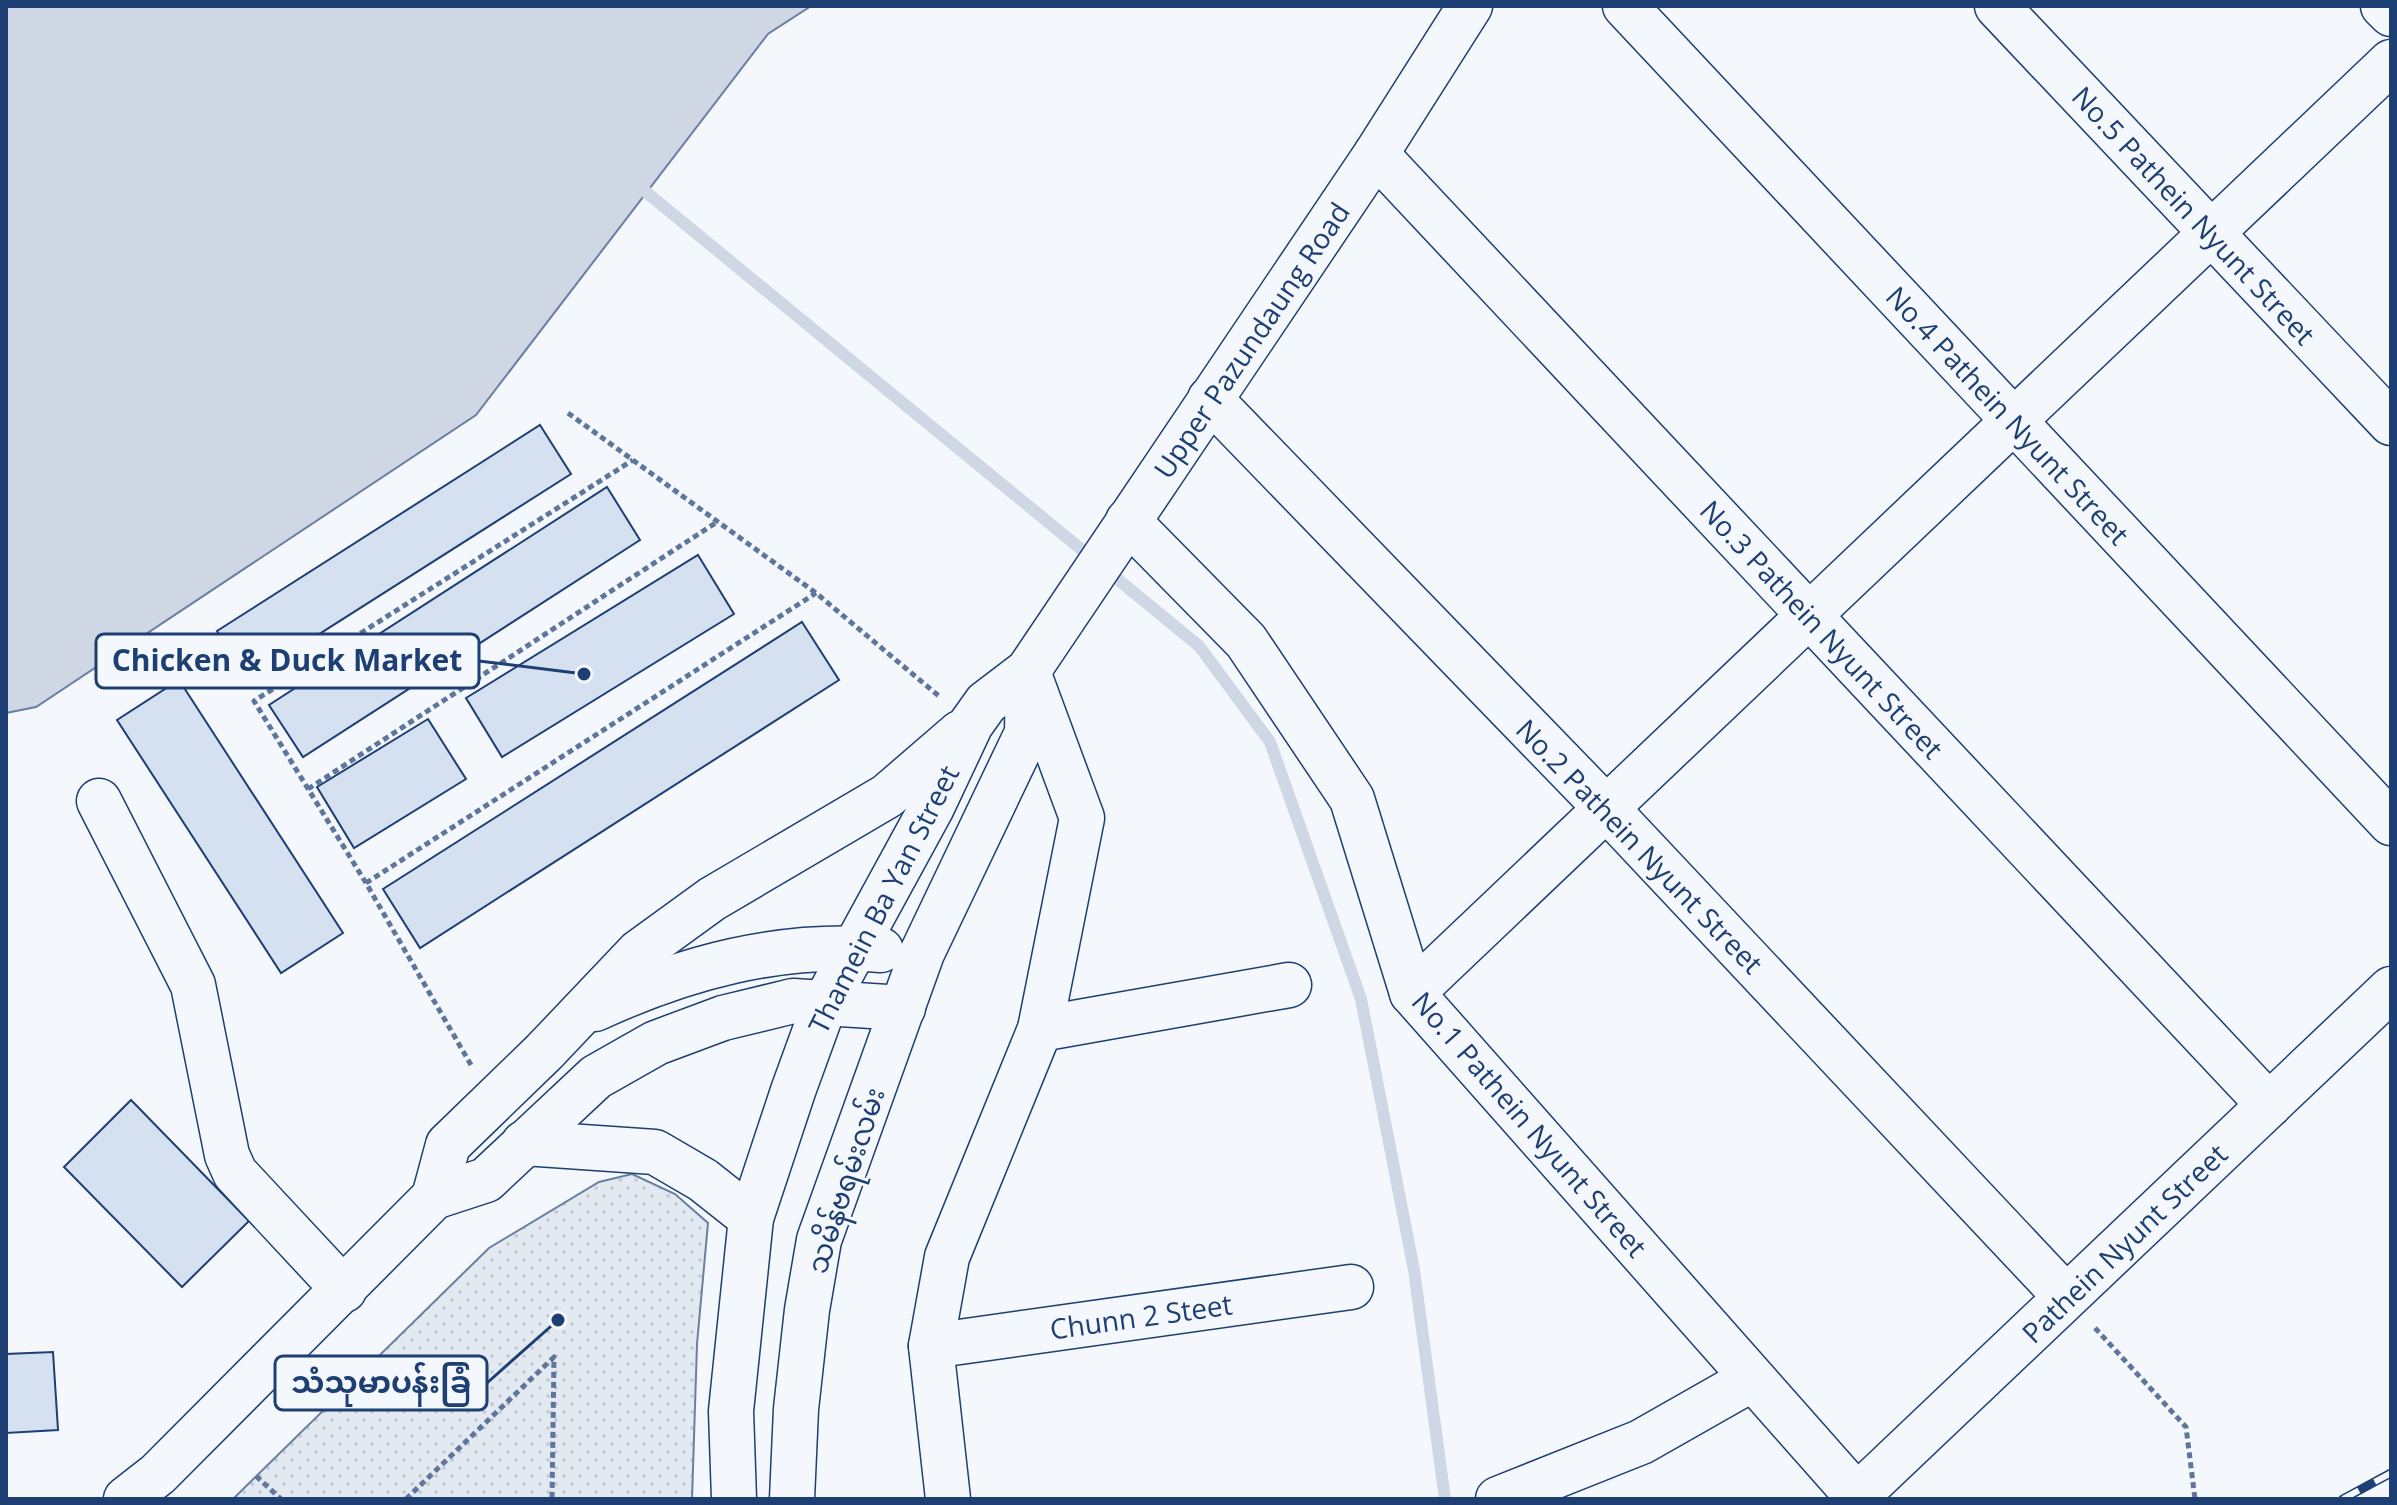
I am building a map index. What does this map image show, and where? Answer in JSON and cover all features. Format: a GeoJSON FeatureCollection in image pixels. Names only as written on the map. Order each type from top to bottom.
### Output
{"type":"FeatureCollection","features":[{"type":"Feature","properties":{"kind":"street","name":"Upper Pazundaung Road"},"geometry":{"type":"LineString","coordinates":[[1028,671],[1376,154],[1470,6]]}},
{"type":"Feature","properties":{"kind":"street","name":"No.4 Pathein Nyunt Street"},"geometry":{"type":"LineString","coordinates":[[1625,6],[2391,823]]}},
{"type":"Feature","properties":{"kind":"street","name":"No.5 Pathein Nyunt Street"},"geometry":{"type":"LineString","coordinates":[[1997,6],[2391,423]]}},
{"type":"Feature","properties":{"kind":"street"},"geometry":{"type":"LineString","coordinates":[[2383,6],[2391,14]]}},
{"type":"Feature","properties":{"kind":"street"},"geometry":{"type":"LineString","coordinates":[[1412,993],[2391,62]]}},
{"type":"Feature","properties":{"kind":"street","name":"No.3 Pathein Nyunt Street"},"geometry":{"type":"LineString","coordinates":[[1376,154],[2269,1105]]}},
{"type":"Feature","properties":{"kind":"street","name":"No.2 Pathein Nyunt Street"},"geometry":{"type":"LineString","coordinates":[[1210,399],[1607,809],[2066,1297]]}},
{"type":"Feature","properties":{"kind":"street","name":"No.1 Pathein Nyunt Street"},"geometry":{"type":"LineString","coordinates":[[1128,521],[1246,641],[1352,799],[1412,993],[1857,1496]]}},
{"type":"Feature","properties":{"kind":"street"},"geometry":{"type":"LineString","coordinates":[[434,1197],[448,1145],[639,952],[712,899],[887,796],[971,724],[986,703],[1028,671],[1082,818],[1040,1029],[947,1257],[931,1346],[948,1499]]}},
{"type":"Feature","properties":{"kind":"street","name":"သမိန်ဗရမ်းလမ်း"},"geometry":{"type":"LineString","coordinates":[[792,1499],[796,1409],[807,1310],[819,1240],[922,953],[1027,733],[1028,671]]}},
{"type":"Feature","properties":{"kind":"street","name":"Thamein Ba Yan Street"},"geometry":{"type":"LineString","coordinates":[[734,1499],[731,1411],[751,1218],[825,1003],[858,948],[971,724]]}},
{"type":"Feature","properties":{"kind":"street"},"geometry":{"type":"LineString","coordinates":[[99,801],[193,985],[227,1155],[235,1173],[344,1290]]}},
{"type":"Feature","properties":{"kind":"street"},"geometry":{"type":"LineString","coordinates":[[575,1019],[700,967],[785,951],[858,948],[922,953]]}},
{"type":"Feature","properties":{"kind":"street"},"geometry":{"type":"LineString","coordinates":[[1040,1029],[1289,985]]}},
{"type":"Feature","properties":{"kind":"street","name":"Pathein Nyunt Street"},"geometry":{"type":"LineString","coordinates":[[1857,1496],[2391,989]]}},
{"type":"Feature","properties":{"kind":"street"},"geometry":{"type":"LineString","coordinates":[[126,1499],[158,1474],[434,1197],[486,1180],[596,1077],[656,1043],[723,1018],[793,1001],[903,1008]]}},
{"type":"Feature","properties":{"kind":"street"},"geometry":{"type":"LineString","coordinates":[[524,1143],[655,1152],[703,1180],[751,1218]]}},
{"type":"Feature","properties":{"kind":"street","name":"Chunn 2 Steet"},"geometry":{"type":"LineString","coordinates":[[931,1346],[1351,1287]]}},
{"type":"Feature","properties":{"kind":"street"},"geometry":{"type":"LineString","coordinates":[[1498,1499],[1641,1442],[1752,1379]]}},
{"type":"Feature","properties":{"kind":"street"},"geometry":{"type":"LineString","coordinates":[[731,1411],[796,1409]]}},
{"type":"Feature","properties":{"kind":"path"},"geometry":{"type":"LineString","coordinates":[[568,413],[816,593],[971,724]]}},
{"type":"Feature","properties":{"kind":"path"},"geometry":{"type":"LineString","coordinates":[[491,1100],[366,883],[254,701],[633,460]]}},
{"type":"Feature","properties":{"kind":"path"},"geometry":{"type":"LineString","coordinates":[[308,789],[717,522]]}},
{"type":"Feature","properties":{"kind":"path"},"geometry":{"type":"LineString","coordinates":[[366,883],[816,593]]}},
{"type":"Feature","properties":{"kind":"path"},"geometry":{"type":"LineString","coordinates":[[2066,1297],[2186,1427],[2195,1499]]}},
{"type":"Feature","properties":{"kind":"path"},"geometry":{"type":"LineString","coordinates":[[409,1497],[554,1357],[552,1499]]}},
{"type":"Feature","properties":{"kind":"path"},"geometry":{"type":"LineString","coordinates":[[256,1476],[281,1499]]}},
{"type":"Feature","properties":{"kind":"shaded area"},"geometry":{"type":"Polygon","coordinates":[[[6,6],[811,6],[768,34],[476,415],[36,707],[6,713],[6,6]]]}},
{"type":"Feature","properties":{"kind":"shaded area"},"geometry":{"type":"Polygon","coordinates":[[[632,1174],[675,1194],[708,1223],[697,1344],[692,1499],[233,1499],[489,1248],[599,1182],[632,1174]]]}},
{"type":"Feature","properties":{"kind":"building"},"geometry":{"type":"Polygon","coordinates":[[[540,425],[571,474],[247,680],[217,631],[540,425]]]}},
{"type":"Feature","properties":{"kind":"building"},"geometry":{"type":"Polygon","coordinates":[[[607,487],[640,540],[303,757],[269,705],[607,487]]]}},
{"type":"Feature","properties":{"kind":"building"},"geometry":{"type":"Polygon","coordinates":[[[698,555],[734,614],[502,757],[466,698],[698,555]]]}},
{"type":"Feature","properties":{"kind":"building"},"geometry":{"type":"Polygon","coordinates":[[[802,622],[839,680],[420,948],[383,889],[802,622]]]}},
{"type":"Feature","properties":{"kind":"building"},"geometry":{"type":"Polygon","coordinates":[[[179,680],[343,933],[281,973],[117,720],[179,680]]]}},
{"type":"Feature","properties":{"kind":"building"},"geometry":{"type":"Polygon","coordinates":[[[428,719],[466,779],[354,848],[317,787],[428,719]]]}},
{"type":"Feature","properties":{"kind":"building"},"geometry":{"type":"Polygon","coordinates":[[[131,1100],[249,1221],[182,1287],[64,1167],[131,1100]]]}},
{"type":"Feature","properties":{"kind":"building"},"geometry":{"type":"Polygon","coordinates":[[[53,1352],[58,1430],[6,1433],[6,1354],[53,1352]]]}},
{"type":"Feature","properties":{"kind":"waterway"},"geometry":{"type":"LineString","coordinates":[[635,183],[1199,646],[1270,742],[1361,999],[1414,1270],[1445,1499]]}},
{"type":"Feature","properties":{"kind":"railway"},"geometry":{"type":"LineString","coordinates":[[2343,1499],[2391,1473]]}},
{"type":"Feature","properties":{"kind":"place","name":"Chicken & Duck Market"},"geometry":{"type":"Point","coordinates":[584,674]}},
{"type":"Feature","properties":{"kind":"place","name":"သံသုမာပန်းခြံ"},"geometry":{"type":"Point","coordinates":[558,1320]}}]}
